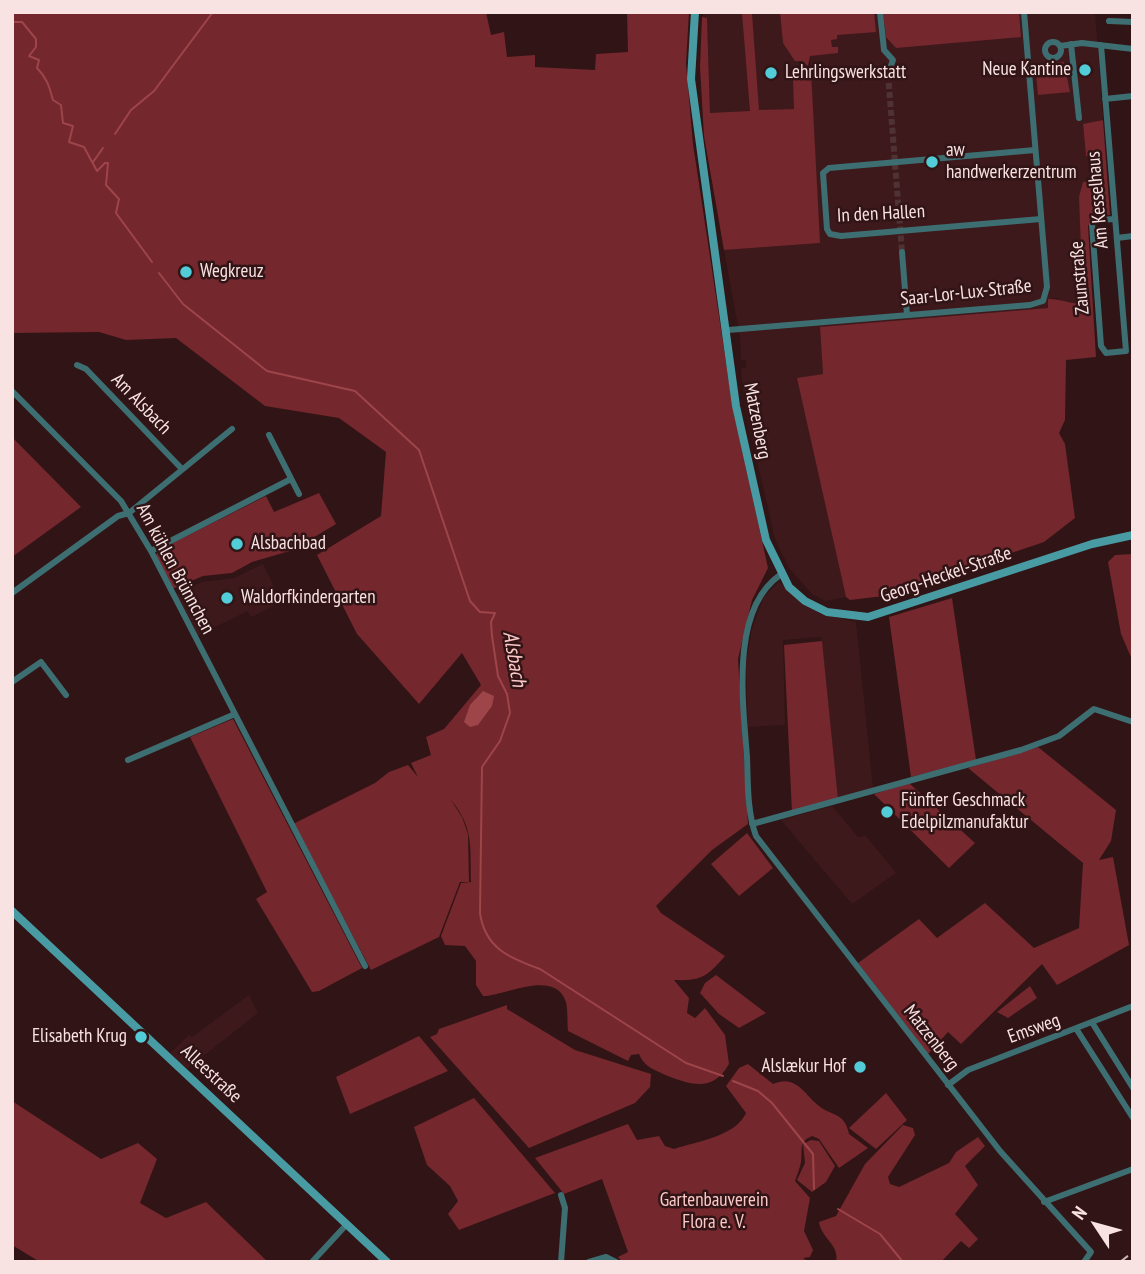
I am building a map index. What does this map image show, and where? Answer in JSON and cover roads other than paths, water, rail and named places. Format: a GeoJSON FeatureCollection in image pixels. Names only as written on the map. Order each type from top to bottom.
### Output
{"type":"FeatureCollection","features":[{"type":"Feature","properties":{"kind":"street","name":"Matzenberg"},"geometry":{"type":"LineString","coordinates":[[695,12],[691,79],[728,330],[736,405],[758,511],[780,575],[760,595],[745,648],[744,705],[752,824],[763,845],[948,1085],[1044,1202],[1091,1252],[1084,1262]]}},
{"type":"Feature","properties":{"kind":"street"},"geometry":{"type":"LineString","coordinates":[[880,12],[884,50],[892,60],[888,74]]}},
{"type":"Feature","properties":{"kind":"street","name":"Saar-Lor-Lux-Straße"},"geometry":{"type":"LineString","coordinates":[[728,330],[1039,303],[1045,297],[1047,287],[1024,12]]}},
{"type":"Feature","properties":{"kind":"street"},"geometry":{"type":"LineString","coordinates":[[1109,21],[1133,22]]}},
{"type":"Feature","properties":{"kind":"street"},"geometry":{"type":"LineString","coordinates":[[1071,44],[1079,118]]}},
{"type":"Feature","properties":{"kind":"street"},"geometry":{"type":"LineString","coordinates":[[1060,46],[1071,44],[1133,49]]}},
{"type":"Feature","properties":{"kind":"street","name":"Am Kesselhaus"},"geometry":{"type":"LineString","coordinates":[[1101,46],[1126,351]]}},
{"type":"Feature","properties":{"kind":"street"},"geometry":{"type":"LineString","coordinates":[[1105,99],[1133,96]]}},
{"type":"Feature","properties":{"kind":"street","name":"In den Hallen"},"geometry":{"type":"LineString","coordinates":[[1035,150],[829,167],[823,173],[827,229],[835,236],[1041,219]]}},
{"type":"Feature","properties":{"kind":"street","name":"Zaunstraße"},"geometry":{"type":"LineString","coordinates":[[1115,219],[1097,220],[1092,224],[1101,346],[1106,353],[1126,351]]}},
{"type":"Feature","properties":{"kind":"street"},"geometry":{"type":"LineString","coordinates":[[1117,238],[1133,236]]}},
{"type":"Feature","properties":{"kind":"street","name":"In den Hallen"},"geometry":{"type":"LineString","coordinates":[[902,252],[908,315]]}},
{"type":"Feature","properties":{"kind":"street"},"geometry":{"type":"LineString","coordinates":[[1123,304],[1133,303]]}},
{"type":"Feature","properties":{"kind":"street","name":"Am Alsbach"},"geometry":{"type":"LineString","coordinates":[[77,365],[86,369],[181,468]]}},
{"type":"Feature","properties":{"kind":"street","name":"Am kühlen Brünnchen"},"geometry":{"type":"LineString","coordinates":[[12,391],[129,513],[365,966]]}},
{"type":"Feature","properties":{"kind":"street"},"geometry":{"type":"LineString","coordinates":[[12,593],[117,516],[129,513],[232,429]]}},
{"type":"Feature","properties":{"kind":"street"},"geometry":{"type":"LineString","coordinates":[[269,435],[299,494]]}},
{"type":"Feature","properties":{"kind":"street"},"geometry":{"type":"LineString","coordinates":[[151,551],[291,479]]}},
{"type":"Feature","properties":{"kind":"street","name":"Georg-Heckel-Straße"},"geometry":{"type":"LineString","coordinates":[[780,575],[799,597],[818,609],[844,616],[868,617],[1080,548],[1133,535]]}},
{"type":"Feature","properties":{"kind":"street"},"geometry":{"type":"LineString","coordinates":[[12,682],[41,662],[66,695]]}},
{"type":"Feature","properties":{"kind":"street"},"geometry":{"type":"LineString","coordinates":[[752,824],[1033,746],[1059,736],[1094,709],[1133,722]]}},
{"type":"Feature","properties":{"kind":"street"},"geometry":{"type":"LineString","coordinates":[[128,760],[235,714]]}},
{"type":"Feature","properties":{"kind":"street","name":"Alleestraße"},"geometry":{"type":"LineString","coordinates":[[12,911],[387,1262]]}},
{"type":"Feature","properties":{"kind":"street","name":"Emsweg"},"geometry":{"type":"LineString","coordinates":[[948,1085],[968,1070],[1093,1024],[1133,1006]]}},
{"type":"Feature","properties":{"kind":"street"},"geometry":{"type":"LineString","coordinates":[[1093,1024],[1133,1088]]}},
{"type":"Feature","properties":{"kind":"street"},"geometry":{"type":"LineString","coordinates":[[1077,1030],[1133,1118]]}},
{"type":"Feature","properties":{"kind":"street"},"geometry":{"type":"LineString","coordinates":[[1044,1202],[1133,1169]]}},
{"type":"Feature","properties":{"kind":"street"},"geometry":{"type":"LineString","coordinates":[[561,1195],[565,1217],[561,1262]]}},
{"type":"Feature","properties":{"kind":"street"},"geometry":{"type":"LineString","coordinates":[[312,1262],[347,1224]]}},
{"type":"Feature","properties":{"kind":"street"},"geometry":{"type":"LineString","coordinates":[[589,1262],[606,1257],[617,1262]]}},
{"type":"Feature","properties":{"kind":"waterway"},"geometry":{"type":"LineString","coordinates":[[115,134],[131,110],[154,91],[213,12]]}},
{"type":"Feature","properties":{"kind":"waterway","name":"Alsbach"},"geometry":{"type":"LineString","coordinates":[[12,22],[22,22],[36,39],[36,47],[29,56],[39,60],[37,68],[47,82],[53,100],[61,105],[63,123],[73,126],[69,142],[84,147],[97,171],[108,163],[106,185],[119,199],[116,213],[152,262]]}},
{"type":"Feature","properties":{"kind":"waterway"},"geometry":{"type":"LineString","coordinates":[[93,162],[103,148]]}},
{"type":"Feature","properties":{"kind":"waterway","name":"Alsbach"},"geometry":{"type":"LineString","coordinates":[[159,273],[183,304],[267,371],[355,391],[419,450],[470,601],[480,612],[495,613],[491,622],[492,636],[498,676],[507,694],[510,713],[500,741],[482,767],[480,913],[487,935],[509,956],[540,969],[686,1063],[723,1076]]}},
{"type":"Feature","properties":{"kind":"waterway","name":"Alsbach"},"geometry":{"type":"LineString","coordinates":[[733,1081],[758,1091],[772,1103],[813,1154],[814,1189]]}},
{"type":"Feature","properties":{"kind":"waterway","name":"Alsbach"},"geometry":{"type":"LineString","coordinates":[[838,1209],[880,1234],[903,1262]]}},
{"type":"Feature","properties":{"kind":"tunnel"},"geometry":{"type":"LineString","coordinates":[[888,74],[902,252]]}},
{"type":"Feature","properties":{"kind":"railway"},"geometry":{"type":"LineString","coordinates":[[1120,1262],[1133,1252]]}},
{"type":"Feature","properties":{"kind":"place","name":"Neue Kantine"},"geometry":{"type":"Point","coordinates":[1085,70]}},
{"type":"Feature","properties":{"kind":"place","name":"Lehrlingswerkstatt"},"geometry":{"type":"Point","coordinates":[771,73]}},
{"type":"Feature","properties":{"kind":"place","name":"aw handwerkerzentrum"},"geometry":{"type":"Point","coordinates":[932,162]}},
{"type":"Feature","properties":{"kind":"place","name":"Wegkreuz"},"geometry":{"type":"Point","coordinates":[186,272]}},
{"type":"Feature","properties":{"kind":"place","name":"Alsbachbad"},"geometry":{"type":"Point","coordinates":[237,544]}},
{"type":"Feature","properties":{"kind":"place","name":"Waldorfkindergarten"},"geometry":{"type":"Point","coordinates":[227,598]}},
{"type":"Feature","properties":{"kind":"place","name":"Fünfter Geschmack Edelpilzmanufaktur"},"geometry":{"type":"Point","coordinates":[887,812]}},
{"type":"Feature","properties":{"kind":"place","name":"Elisabeth Krug"},"geometry":{"type":"Point","coordinates":[141,1037]}},
{"type":"Feature","properties":{"kind":"place","name":"Alslækur Hof"},"geometry":{"type":"Point","coordinates":[860,1067]}},
{"type":"Feature","properties":{"kind":"park label","name":"Gartenbauverein Flora e. V."},"geometry":{"type":"Point","coordinates":[714,1212]}}]}
